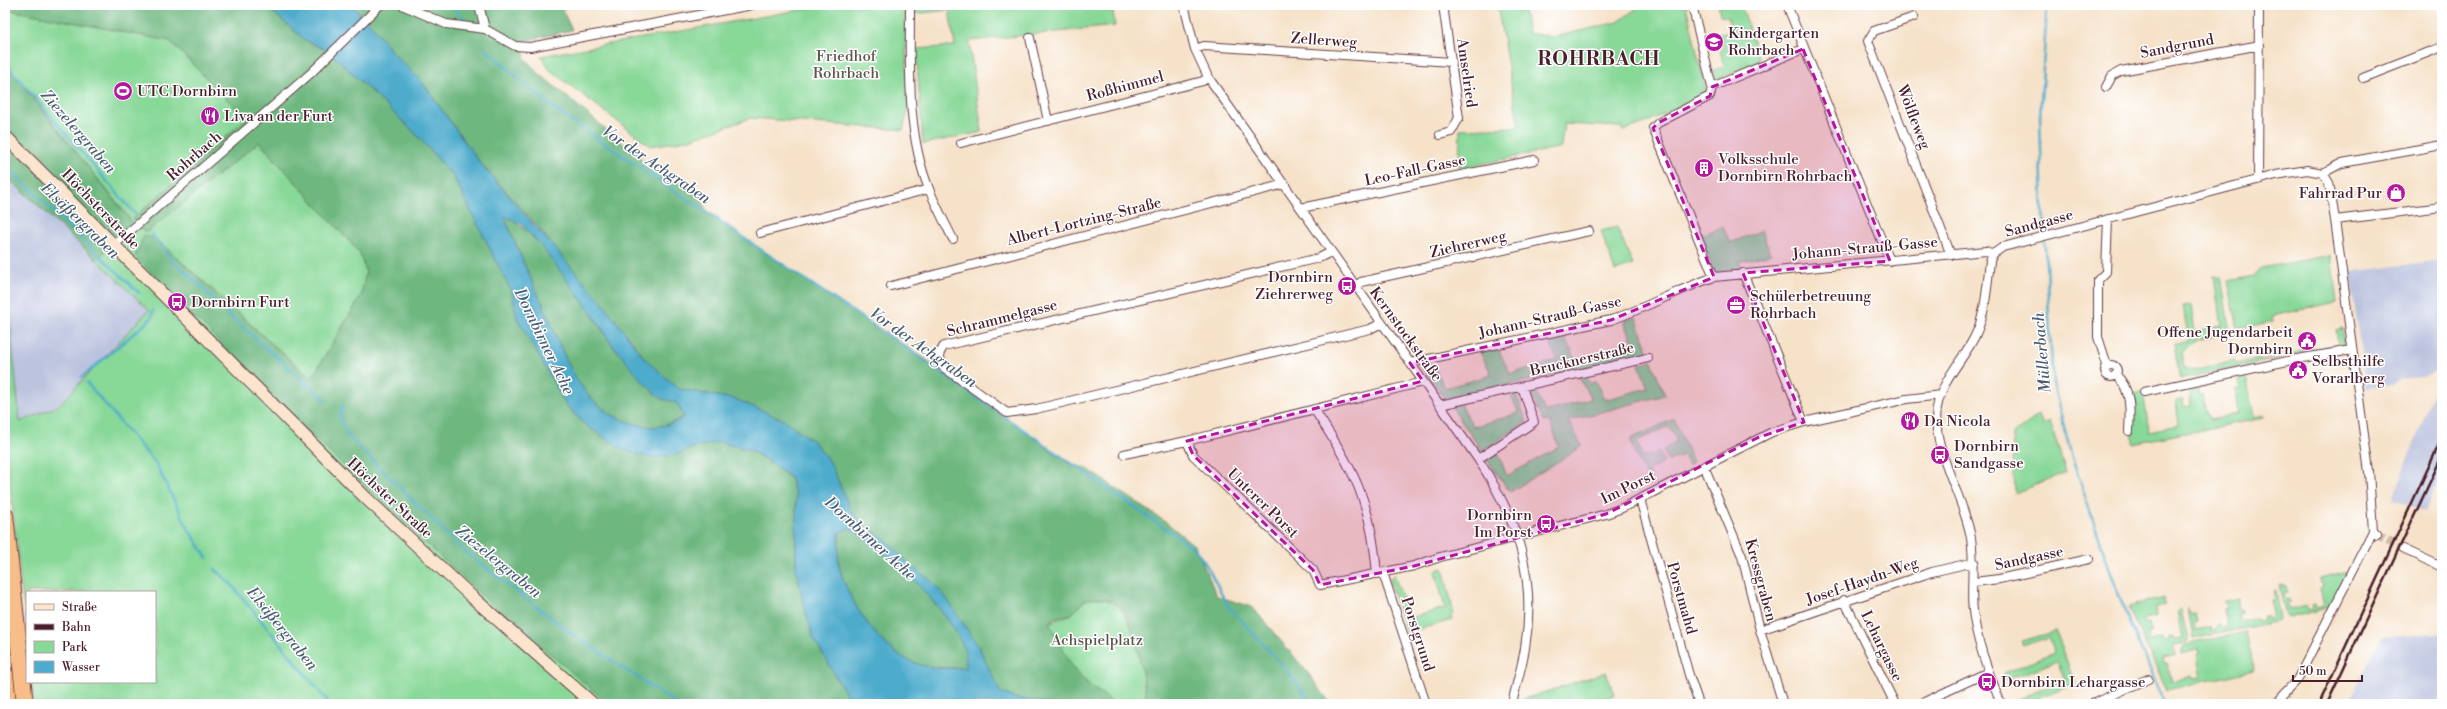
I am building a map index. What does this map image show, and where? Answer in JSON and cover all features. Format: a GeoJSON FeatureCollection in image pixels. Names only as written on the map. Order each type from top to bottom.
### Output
{"type":"FeatureCollection","features":[{"type":"Feature","properties":{"kind":"highway"},"geometry":{"type":"LineString","coordinates":[[5,516],[25,704]]}},
{"type":"Feature","properties":{"kind":"highway"},"geometry":{"type":"LineString","coordinates":[[5,674],[8,704]]}},
{"type":"Feature","properties":{"kind":"main road","name":"Höchsterstraße"},"geometry":{"type":"LineString","coordinates":[[5,136],[173,306]]}},
{"type":"Feature","properties":{"kind":"main road","name":"Höchster Straße"},"geometry":{"type":"LineString","coordinates":[[173,306],[366,498],[471,596],[593,704]]}},
{"type":"Feature","properties":{"kind":"street","name":"Rohrbach"},"geometry":{"type":"LineString","coordinates":[[114,246],[325,58],[380,5]]}},
{"type":"Feature","properties":{"kind":"street"},"geometry":{"type":"LineString","coordinates":[[402,5],[446,24],[485,29],[515,46],[530,47],[752,5]]}},
{"type":"Feature","properties":{"kind":"street"},"geometry":{"type":"LineString","coordinates":[[479,5],[485,29]]}},
{"type":"Feature","properties":{"kind":"street"},"geometry":{"type":"LineString","coordinates":[[910,5],[910,65],[913,124],[918,151],[929,189],[953,239]]}},
{"type":"Feature","properties":{"kind":"street","name":"Kernstockstraße"},"geometry":{"type":"LineString","coordinates":[[1184,5],[1195,49],[1208,77],[1285,184],[1355,287],[1478,459],[1498,490],[1519,538],[1528,591],[1528,622],[1522,665],[1512,704]]}},
{"type":"Feature","properties":{"kind":"street","name":"Amselried"},"geometry":{"type":"LineString","coordinates":[[1440,135],[1451,132],[1459,118],[1443,5]]}},
{"type":"Feature","properties":{"kind":"street"},"geometry":{"type":"LineString","coordinates":[[1692,5],[1712,87],[1710,96],[1658,123],[1653,128],[1714,277]]}},
{"type":"Feature","properties":{"kind":"street"},"geometry":{"type":"LineString","coordinates":[[1787,5],[1803,49],[1890,261]]}},
{"type":"Feature","properties":{"kind":"street"},"geometry":{"type":"LineString","coordinates":[[2258,180],[2260,45],[2259,5]]}},
{"type":"Feature","properties":{"kind":"street","name":"Wölfleweg"},"geometry":{"type":"LineString","coordinates":[[1914,17],[1874,31],[1868,41],[1951,255]]}},
{"type":"Feature","properties":{"kind":"street"},"geometry":{"type":"LineString","coordinates":[[1030,38],[1048,121]]}},
{"type":"Feature","properties":{"kind":"street","name":"Sandgrund"},"geometry":{"type":"LineString","coordinates":[[2106,87],[2112,76],[2121,71],[2260,45]]}},
{"type":"Feature","properties":{"kind":"street","name":"Zellerweg"},"geometry":{"type":"LineString","coordinates":[[1195,49],[1204,46],[1452,62]]}},
{"type":"Feature","properties":{"kind":"street"},"geometry":{"type":"LineString","coordinates":[[2363,78],[2442,47]]}},
{"type":"Feature","properties":{"kind":"street"},"geometry":{"type":"LineString","coordinates":[[1712,87],[1803,49]]}},
{"type":"Feature","properties":{"kind":"street","name":"Roßhimmel"},"geometry":{"type":"LineString","coordinates":[[961,143],[1203,81],[1208,77]]}},
{"type":"Feature","properties":{"kind":"street"},"geometry":{"type":"LineString","coordinates":[[2278,704],[2283,695],[2297,680],[2375,533],[2335,220],[2329,183],[2323,173],[2342,163],[2442,145]]}},
{"type":"Feature","properties":{"kind":"street","name":"Leo-Fall-Gasse"},"geometry":{"type":"LineString","coordinates":[[1301,208],[1534,160]]}},
{"type":"Feature","properties":{"kind":"street","name":"Sandgasse"},"geometry":{"type":"LineString","coordinates":[[2001,704],[1988,672],[1977,636],[1973,610],[1974,562],[1968,525],[1937,432],[1937,408],[1941,395],[1975,335],[1983,312],[1990,262],[1993,254],[2003,247],[2258,180],[2306,170],[2323,173]]}},
{"type":"Feature","properties":{"kind":"street","name":"Albert-Lortzing-Straße"},"geometry":{"type":"LineString","coordinates":[[891,286],[1285,184]]}},
{"type":"Feature","properties":{"kind":"street"},"geometry":{"type":"LineString","coordinates":[[760,232],[929,189]]}},
{"type":"Feature","properties":{"kind":"street"},"geometry":{"type":"LineString","coordinates":[[2335,220],[2442,206]]}},
{"type":"Feature","properties":{"kind":"street"},"geometry":{"type":"LineString","coordinates":[[2108,219],[2106,272],[2098,280],[2098,337],[2107,365],[2112,364],[2116,367],[2116,375],[2122,382],[2130,404],[2129,431]]}},
{"type":"Feature","properties":{"kind":"street","name":"Ziehrerweg"},"geometry":{"type":"LineString","coordinates":[[1355,287],[1361,282],[1589,231]]}},
{"type":"Feature","properties":{"kind":"street","name":"Johann-Strauß-Gasse"},"geometry":{"type":"LineString","coordinates":[[1410,363],[1611,320],[1640,310],[1682,288],[1714,277],[1743,273],[1890,261],[1986,251],[1993,254]]}},
{"type":"Feature","properties":{"kind":"street","name":"Schrammelgasse"},"geometry":{"type":"LineString","coordinates":[[1331,252],[1312,259],[944,346],[939,354],[943,367],[1008,412],[1036,409],[1279,352],[1370,329],[1382,323]]}},
{"type":"Feature","properties":{"kind":"street"},"geometry":{"type":"LineString","coordinates":[[1743,273],[1804,422]]}},
{"type":"Feature","properties":{"kind":"street"},"geometry":{"type":"LineString","coordinates":[[2144,392],[2352,350]]}},
{"type":"Feature","properties":{"kind":"street","name":"Brucknerstraße"},"geometry":{"type":"LineString","coordinates":[[1440,406],[1648,358]]}},
{"type":"Feature","properties":{"kind":"street"},"geometry":{"type":"LineString","coordinates":[[1124,454],[1188,441],[1423,382]]}},
{"type":"Feature","properties":{"kind":"street","name":"Brucknerstraße"},"geometry":{"type":"LineString","coordinates":[[1478,459],[1534,422],[1522,387]]}},
{"type":"Feature","properties":{"kind":"street","name":"Im Porst"},"geometry":{"type":"LineString","coordinates":[[1320,585],[1380,574],[1606,514],[1640,499],[1772,432],[1804,422],[1921,396],[1941,395]]}},
{"type":"Feature","properties":{"kind":"street"},"geometry":{"type":"LineString","coordinates":[[1314,409],[1349,464],[1363,495],[1380,574]]}},
{"type":"Feature","properties":{"kind":"street","name":"Unterer Porst"},"geometry":{"type":"LineString","coordinates":[[1188,441],[1193,455],[1313,570],[1320,585]]}},
{"type":"Feature","properties":{"kind":"street","name":"Kressgraben"},"geometry":{"type":"LineString","coordinates":[[1704,466],[1742,556],[1760,630],[1784,704]]}},
{"type":"Feature","properties":{"kind":"street","name":"Porstmahd"},"geometry":{"type":"LineString","coordinates":[[1640,499],[1689,675],[1699,704]]}},
{"type":"Feature","properties":{"kind":"street"},"geometry":{"type":"LineString","coordinates":[[2403,549],[2442,567]]}},
{"type":"Feature","properties":{"kind":"street","name":"Sandgasse"},"geometry":{"type":"LineString","coordinates":[[1974,582],[1999,579],[2089,559]]}},
{"type":"Feature","properties":{"kind":"street","name":"Josef-Haydn-Weg"},"geometry":{"type":"LineString","coordinates":[[1760,630],[1844,600],[1932,572],[1974,562]]}},
{"type":"Feature","properties":{"kind":"street","name":"Porstgrund"},"geometry":{"type":"LineString","coordinates":[[1380,574],[1426,704]]}},
{"type":"Feature","properties":{"kind":"street","name":"Lehargasse"},"geometry":{"type":"LineString","coordinates":[[1844,600],[1895,704]]}},
{"type":"Feature","properties":{"kind":"street"},"geometry":{"type":"LineString","coordinates":[[1920,704],[1988,672]]}},
{"type":"Feature","properties":{"kind":"street"},"geometry":{"type":"LineString","coordinates":[[2092,704],[2148,679]]}},
{"type":"Feature","properties":{"kind":"highlighted area"},"geometry":{"type":"Polygon","coordinates":[[[1803,49],[1890,261],[1743,273],[1804,422],[1757,438],[1606,514],[1414,566],[1320,585],[1313,570],[1193,455],[1187,441],[1423,381],[1410,363],[1611,320],[1714,277],[1653,128],[1658,123],[1710,96],[1712,87],[1803,49]]]}},
{"type":"Feature","properties":{"kind":"shaded area"},"geometry":{"type":"Polygon","coordinates":[[[5,173],[149,310],[57,406],[19,422],[5,273],[5,173]]]}},
{"type":"Feature","properties":{"kind":"shaded area"},"geometry":{"type":"Polygon","coordinates":[[[2442,260],[2442,357],[2435,371],[2428,375],[2400,379],[2393,385],[2366,388],[2350,272],[2442,260]]]}},
{"type":"Feature","properties":{"kind":"shaded area"},"geometry":{"type":"Polygon","coordinates":[[[2442,371],[2442,475],[2425,511],[2393,499],[2442,371]]]}},
{"type":"Feature","properties":{"kind":"shaded area"},"geometry":{"type":"Polygon","coordinates":[[[2442,633],[2442,704],[2348,704],[2382,636],[2442,633]]]}},
{"type":"Feature","properties":{"kind":"green space"},"geometry":{"type":"Polygon","coordinates":[[[5,5],[265,5],[305,40],[324,49],[337,59],[414,132],[454,177],[512,293],[517,318],[567,405],[584,424],[675,455],[695,447],[719,442],[753,451],[790,478],[796,496],[796,568],[805,610],[814,639],[852,704],[609,704],[479,593],[305,429],[135,256],[144,236],[155,238],[311,379],[361,296],[366,272],[360,253],[259,142],[146,233],[133,218],[246,119],[170,41],[5,9],[5,5]]]}},
{"type":"Feature","properties":{"kind":"green space"},"geometry":{"type":"Polygon","coordinates":[[[352,5],[560,5],[572,30],[524,41],[524,57],[536,71],[668,181],[683,184],[700,196],[706,210],[774,259],[921,356],[1070,464],[1086,468],[1167,523],[1195,546],[1217,596],[1252,607],[1308,673],[1331,704],[1149,704],[1137,645],[1126,615],[1118,605],[1102,598],[1085,600],[1072,614],[1058,617],[1049,623],[1071,664],[1079,675],[1088,684],[1116,704],[1048,704],[1014,698],[1000,692],[980,649],[930,580],[911,566],[888,542],[863,524],[851,511],[830,462],[813,441],[782,419],[735,399],[679,389],[646,360],[601,301],[575,273],[537,226],[480,163],[422,82],[392,52],[373,27],[352,5]]]}},
{"type":"Feature","properties":{"kind":"green space","name":"Friedhof Rohrbach"},"geometry":{"type":"Polygon","coordinates":[[[827,5],[905,5],[908,110],[903,130],[751,118],[687,140],[650,146],[550,70],[541,56],[827,5]]]}},
{"type":"Feature","properties":{"kind":"green space"},"geometry":{"type":"Polygon","coordinates":[[[914,5],[1112,5],[1115,26],[969,41],[982,132],[923,144],[916,49],[955,46],[949,10],[914,14],[914,5]]]}},
{"type":"Feature","properties":{"kind":"green space"},"geometry":{"type":"Polygon","coordinates":[[[1497,5],[1523,5],[1528,33],[1554,37],[1618,22],[1641,5],[1686,5],[1706,92],[1650,121],[1623,131],[1621,127],[1564,124],[1561,147],[1459,169],[1460,129],[1519,127],[1497,5]]]}},
{"type":"Feature","properties":{"kind":"green space"},"geometry":{"type":"Polygon","coordinates":[[[1718,5],[1741,5],[1760,61],[1716,80],[1713,70],[1724,67],[1720,50],[1724,49],[1720,34],[1732,30],[1728,17],[1720,16],[1718,5]]]}},
{"type":"Feature","properties":{"kind":"green space"},"geometry":{"type":"Polygon","coordinates":[[[5,9],[170,41],[247,119],[134,219],[146,232],[259,142],[360,253],[366,272],[361,296],[311,379],[155,238],[611,704],[34,704],[32,683],[156,683],[156,591],[26,591],[26,629],[5,440],[5,273],[20,422],[58,406],[149,310],[97,260],[131,220],[5,63],[5,9]]]}},
{"type":"Feature","properties":{"kind":"green space"},"geometry":{"type":"Polygon","coordinates":[[[5,63],[131,221],[97,260],[5,175],[5,63]]]}},
{"type":"Feature","properties":{"kind":"green space"},"geometry":{"type":"Polygon","coordinates":[[[504,215],[520,225],[549,254],[574,287],[613,346],[653,390],[663,398],[677,403],[684,416],[665,425],[652,427],[639,425],[613,416],[598,405],[585,391],[566,359],[504,215]]]}},
{"type":"Feature","properties":{"kind":"green space"},"geometry":{"type":"Polygon","coordinates":[[[1617,227],[1633,265],[1615,271],[1601,231],[1617,227]]]}},
{"type":"Feature","properties":{"kind":"green space"},"geometry":{"type":"Polygon","coordinates":[[[1723,227],[1730,243],[1761,231],[1771,254],[1739,262],[1741,269],[1714,272],[1700,235],[1723,227]]]}},
{"type":"Feature","properties":{"kind":"green space"},"geometry":{"type":"Polygon","coordinates":[[[2331,255],[2337,302],[2272,316],[2273,321],[2238,329],[2228,281],[2255,276],[2262,268],[2331,255]]]}},
{"type":"Feature","properties":{"kind":"green space"},"geometry":{"type":"Polygon","coordinates":[[[2214,276],[2221,277],[2229,327],[2225,334],[2196,340],[2182,352],[2182,366],[2200,369],[2234,361],[2235,364],[2260,359],[2261,361],[2278,358],[2278,355],[2338,345],[2336,330],[2342,328],[2345,345],[2180,379],[2174,345],[2189,341],[2183,306],[2191,305],[2195,331],[2221,326],[2214,276]]]}},
{"type":"Feature","properties":{"kind":"green space"},"geometry":{"type":"Polygon","coordinates":[[[1636,317],[1649,354],[1445,399],[1421,366],[1433,364],[1445,388],[1492,375],[1480,352],[1498,349],[1510,374],[1557,360],[1548,338],[1563,334],[1576,360],[1634,344],[1624,321],[1636,317]]]}},
{"type":"Feature","properties":{"kind":"green space"},"geometry":{"type":"Polygon","coordinates":[[[1651,360],[1665,395],[1568,421],[1582,446],[1510,492],[1486,458],[1497,451],[1507,476],[1559,447],[1550,422],[1544,421],[1528,388],[1534,387],[1545,412],[1591,399],[1579,377],[1586,375],[1590,384],[1596,381],[1604,400],[1648,388],[1639,364],[1651,360]]]}},
{"type":"Feature","properties":{"kind":"green space"},"geometry":{"type":"Polygon","coordinates":[[[2246,376],[2254,417],[2263,415],[2263,418],[2133,443],[2133,394],[2143,391],[2149,431],[2179,425],[2176,400],[2183,399],[2184,407],[2191,406],[2190,395],[2197,389],[2199,396],[2202,395],[2209,419],[2238,414],[2235,389],[2240,388],[2239,379],[2246,376]]]}},
{"type":"Feature","properties":{"kind":"green space"},"geometry":{"type":"Polygon","coordinates":[[[1510,393],[1516,394],[1527,422],[1482,451],[1451,406],[1461,404],[1473,427],[1519,413],[1510,393]]]}},
{"type":"Feature","properties":{"kind":"green space"},"geometry":{"type":"Polygon","coordinates":[[[2039,415],[2043,425],[2050,422],[2066,472],[2015,493],[2012,435],[2039,415]]]}},
{"type":"Feature","properties":{"kind":"green space"},"geometry":{"type":"Polygon","coordinates":[[[1674,419],[1693,462],[1689,465],[1684,455],[1668,461],[1663,450],[1677,441],[1669,426],[1637,441],[1642,457],[1659,452],[1664,462],[1648,471],[1653,484],[1650,485],[1632,446],[1631,439],[1674,419]]]}},
{"type":"Feature","properties":{"kind":"green space"},"geometry":{"type":"Polygon","coordinates":[[[849,528],[864,537],[897,564],[930,598],[956,631],[964,646],[966,654],[966,668],[932,667],[912,662],[900,656],[878,636],[859,611],[845,585],[841,573],[839,558],[839,533],[849,528]]]}},
{"type":"Feature","properties":{"kind":"green space"},"geometry":{"type":"Polygon","coordinates":[[[1443,568],[1454,614],[1451,615],[1452,620],[1406,633],[1389,580],[1394,574],[1409,618],[1445,608],[1435,571],[1443,568]]]}},
{"type":"Feature","properties":{"kind":"green space"},"geometry":{"type":"Polygon","coordinates":[[[2347,572],[2331,607],[2288,618],[2286,616],[2279,586],[2287,587],[2288,592],[2284,593],[2286,599],[2290,598],[2291,602],[2287,603],[2289,610],[2306,606],[2307,610],[2312,609],[2312,605],[2315,604],[2316,608],[2324,606],[2320,589],[2323,587],[2321,579],[2347,572]]]}},
{"type":"Feature","properties":{"kind":"green space"},"geometry":{"type":"Polygon","coordinates":[[[2275,590],[2280,619],[2279,621],[2193,639],[2188,607],[2191,614],[2195,613],[2197,622],[2194,623],[2195,630],[2211,627],[2212,631],[2217,630],[2217,626],[2220,625],[2221,628],[2227,627],[2223,609],[2226,608],[2224,601],[2238,598],[2237,610],[2241,610],[2241,613],[2238,613],[2239,621],[2257,617],[2258,620],[2264,619],[2263,616],[2268,615],[2269,618],[2274,617],[2270,599],[2274,598],[2272,591],[2275,590]]]}},
{"type":"Feature","properties":{"kind":"green space"},"geometry":{"type":"Polygon","coordinates":[[[2164,597],[2165,605],[2156,607],[2157,616],[2145,619],[2146,624],[2149,623],[2151,633],[2147,634],[2149,641],[2162,638],[2163,642],[2169,640],[2169,637],[2173,636],[2173,639],[2182,638],[2177,611],[2180,609],[2181,610],[2188,640],[2187,642],[2173,645],[2176,655],[2163,658],[2164,663],[2167,663],[2172,682],[2192,675],[2193,678],[2201,677],[2197,656],[2200,655],[2199,650],[2182,654],[2182,648],[2185,645],[2246,632],[2254,670],[2167,690],[2128,607],[2164,597]]]}},
{"type":"Feature","properties":{"kind":"green space","name":"Achspielplatz"},"geometry":{"type":"Polygon","coordinates":[[[1098,598],[1112,602],[1123,612],[1130,625],[1136,641],[1145,691],[1149,704],[1117,704],[1103,697],[1073,666],[1064,653],[1056,634],[1049,623],[1072,614],[1085,600],[1098,598]]]}},
{"type":"Feature","properties":{"kind":"green space"},"geometry":{"type":"Polygon","coordinates":[[[2056,631],[2075,684],[2025,704],[2016,704],[2015,700],[2065,680],[2057,661],[2007,680],[2004,673],[2054,653],[2048,637],[2024,646],[2022,641],[2056,631]]]}},
{"type":"Feature","properties":{"kind":"green space"},"geometry":{"type":"Polygon","coordinates":[[[1606,672],[1615,695],[1586,704],[1520,704],[1521,700],[1606,672]]]}},
{"type":"Feature","properties":{"kind":"water","name":"Dornbirner Ache"},"geometry":{"type":"Polygon","coordinates":[[[265,5],[352,5],[373,27],[392,52],[422,82],[480,163],[601,301],[646,360],[679,389],[735,399],[782,419],[813,441],[830,462],[851,511],[863,524],[888,542],[911,566],[930,580],[945,596],[980,649],[1000,692],[1014,698],[1048,704],[852,704],[814,639],[805,610],[796,568],[796,496],[790,477],[753,451],[719,442],[695,447],[675,455],[650,458],[623,450],[584,424],[567,406],[517,318],[512,293],[454,177],[414,132],[337,59],[324,49],[305,40],[265,5]],[[504,216],[566,359],[585,391],[598,405],[613,416],[639,425],[652,427],[665,425],[684,417],[677,403],[660,398],[641,380],[608,339],[597,321],[542,247],[521,224],[504,216]],[[849,528],[839,533],[840,569],[845,585],[859,611],[878,636],[900,656],[912,662],[938,668],[966,668],[963,646],[944,615],[930,598],[897,564],[864,537],[849,528]]]}},
{"type":"Feature","properties":{"kind":"waterway","name":"Vor der Achgraben"},"geometry":{"type":"LineString","coordinates":[[450,5],[467,22]]}},
{"type":"Feature","properties":{"kind":"waterway","name":"Müllerbach"},"geometry":{"type":"LineString","coordinates":[[2047,5],[2040,117],[2043,213],[2053,384],[2071,454],[2110,571],[2130,624],[2166,704]]}},
{"type":"Feature","properties":{"kind":"waterway","name":"Vor der Achgraben"},"geometry":{"type":"LineString","coordinates":[[484,48],[554,109],[884,333],[1195,549],[1207,566],[1228,606],[1287,670],[1312,704]]}},
{"type":"Feature","properties":{"kind":"waterway","name":"Ziezelergraben"},"geometry":{"type":"LineString","coordinates":[[5,63],[135,214]]}},
{"type":"Feature","properties":{"kind":"waterway","name":"Elsäßergraben"},"geometry":{"type":"LineString","coordinates":[[5,165],[139,293]]}},
{"type":"Feature","properties":{"kind":"waterway","name":"Ziezelergraben"},"geometry":{"type":"LineString","coordinates":[[152,234],[172,261],[187,273],[229,315],[325,400]]}},
{"type":"Feature","properties":{"kind":"waterway","name":"Elsäßergraben"},"geometry":{"type":"LineString","coordinates":[[82,377],[152,318],[153,310]]}},
{"type":"Feature","properties":{"kind":"waterway","name":"Elsäßergraben"},"geometry":{"type":"LineString","coordinates":[[87,383],[156,464],[188,528],[207,558]]}},
{"type":"Feature","properties":{"kind":"waterway","name":"Ziezelergraben"},"geometry":{"type":"LineString","coordinates":[[343,405],[340,418],[347,435],[466,553],[571,633],[677,704]]}},
{"type":"Feature","properties":{"kind":"waterway","name":"Elsäßergraben"},"geometry":{"type":"LineString","coordinates":[[215,569],[231,584],[330,704]]}},
{"type":"Feature","properties":{"kind":"tunnel"},"geometry":{"type":"LineString","coordinates":[[2377,535],[2403,549]]}},
{"type":"Feature","properties":{"kind":"railway"},"geometry":{"type":"LineString","coordinates":[[2319,704],[2442,438]]}},
{"type":"Feature","properties":{"kind":"railway"},"geometry":{"type":"LineString","coordinates":[[2327,704],[2442,456]]}},
{"type":"Feature","properties":{"kind":"place","name":"Kindergarten Rohrbach"},"geometry":{"type":"Point","coordinates":[1714,42]}},
{"type":"Feature","properties":{"kind":"place","name":"UTC Dornbirn"},"geometry":{"type":"Point","coordinates":[123,91]}},
{"type":"Feature","properties":{"kind":"place","name":"Liva an der Furt"},"geometry":{"type":"Point","coordinates":[210,116]}},
{"type":"Feature","properties":{"kind":"place","name":"Volksschule Dornbirn Rohrbach"},"geometry":{"type":"Point","coordinates":[1704,168]}},
{"type":"Feature","properties":{"kind":"place","name":"Fahrrad Pur"},"geometry":{"type":"Point","coordinates":[2396,193]}},
{"type":"Feature","properties":{"kind":"place","name":"Dornbirn Ziehrerweg"},"geometry":{"type":"Point","coordinates":[1347,286]}},
{"type":"Feature","properties":{"kind":"place","name":"Dornbirn Furt"},"geometry":{"type":"Point","coordinates":[177,302]}},
{"type":"Feature","properties":{"kind":"place","name":"Schülerbetreuung Rohrbach"},"geometry":{"type":"Point","coordinates":[1736,305]}},
{"type":"Feature","properties":{"kind":"place","name":"Offene Jugendarbeit Dornbirn"},"geometry":{"type":"Point","coordinates":[2307,341]}},
{"type":"Feature","properties":{"kind":"place","name":"Selbsthilfe Vorarlberg"},"geometry":{"type":"Point","coordinates":[2298,370]}},
{"type":"Feature","properties":{"kind":"place","name":"Da Nicola"},"geometry":{"type":"Point","coordinates":[1910,421]}},
{"type":"Feature","properties":{"kind":"place","name":"Dornbirn Sandgasse"},"geometry":{"type":"Point","coordinates":[1940,455]}},
{"type":"Feature","properties":{"kind":"place","name":"Dornbirn Im Porst"},"geometry":{"type":"Point","coordinates":[1546,524]}},
{"type":"Feature","properties":{"kind":"place","name":"Dornbirn Lehargasse"},"geometry":{"type":"Point","coordinates":[1987,682]}},
{"type":"Feature","properties":{"kind":"district","name":"ROHRBACH"},"geometry":{"type":"Point","coordinates":[1599,58]}}]}
